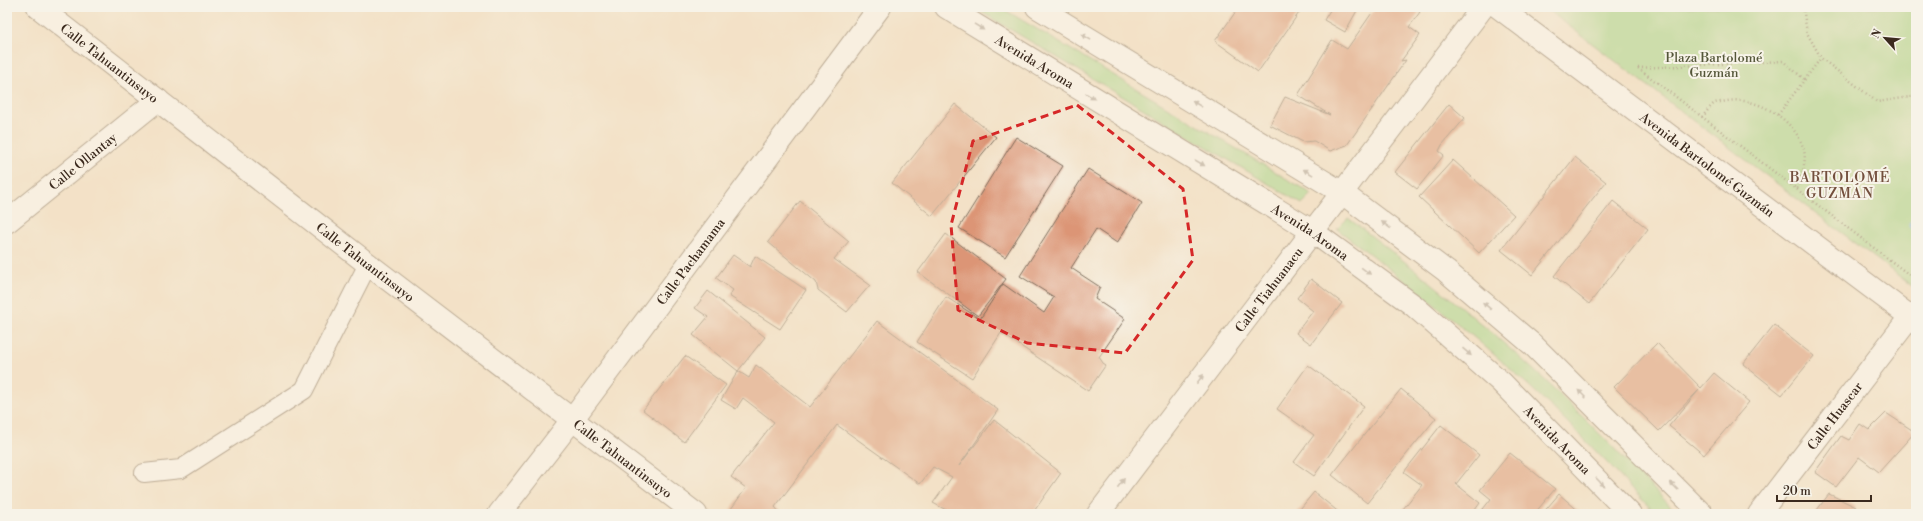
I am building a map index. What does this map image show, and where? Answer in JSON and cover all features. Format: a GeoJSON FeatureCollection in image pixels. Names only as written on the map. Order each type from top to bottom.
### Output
{"type":"FeatureCollection","features":[{"type":"Feature","properties":{"kind":"street","name":"Calle Tahuantinsuyo"},"geometry":{"type":"LineString","coordinates":[[38,7],[368,264],[696,514]]}},
{"type":"Feature","properties":{"kind":"street","name":"Calle Pachamama"},"geometry":{"type":"LineString","coordinates":[[499,514],[572,420],[880,7]]}},
{"type":"Feature","properties":{"kind":"street","name":"Avenida Aroma"},"geometry":{"type":"LineString","coordinates":[[946,7],[1312,231],[1413,305],[1501,382],[1630,514]]}},
{"type":"Feature","properties":{"kind":"street"},"geometry":{"type":"LineString","coordinates":[[1037,7],[1341,192],[1446,271],[1533,345],[1702,514]]}},
{"type":"Feature","properties":{"kind":"street","name":"Calle Tiahuanacu"},"geometry":{"type":"LineString","coordinates":[[1098,514],[1341,192],[1483,7]]}},
{"type":"Feature","properties":{"kind":"street","name":"Avenida Bartolomé Guzmán"},"geometry":{"type":"LineString","coordinates":[[1498,7],[1913,319]]}},
{"type":"Feature","properties":{"kind":"street","name":"Calle Ollantay"},"geometry":{"type":"LineString","coordinates":[[7,222],[158,100]]}},
{"type":"Feature","properties":{"kind":"street","name":"Calle Huascar"},"geometry":{"type":"LineString","coordinates":[[1759,514],[1913,319]]}},
{"type":"Feature","properties":{"kind":"lane"},"geometry":{"type":"LineString","coordinates":[[144,473],[181,469],[304,390],[368,264]]}},
{"type":"Feature","properties":{"kind":"path"},"geometry":{"type":"LineString","coordinates":[[1803,7],[1807,33],[1821,58],[1877,102],[1916,96]]}},
{"type":"Feature","properties":{"kind":"path"},"geometry":{"type":"LineString","coordinates":[[1778,115],[1821,58]]}},
{"type":"Feature","properties":{"kind":"path"},"geometry":{"type":"LineString","coordinates":[[1805,80],[1783,61],[1638,68],[1916,280]]}},
{"type":"Feature","properties":{"kind":"path"},"geometry":{"type":"LineString","coordinates":[[1702,117],[1715,103],[1734,100],[1752,102],[1778,115],[1795,131],[1804,148],[1803,172],[1797,189]]}},
{"type":"Feature","properties":{"kind":"highlighted area"},"geometry":{"type":"Polygon","coordinates":[[[1077,105],[1183,189],[1193,260],[1125,353],[1027,343],[958,310],[951,225],[973,141],[1077,105]]]}},
{"type":"Feature","properties":{"kind":"green space"},"geometry":{"type":"Polygon","coordinates":[[[973,7],[1000,7],[1312,194],[1302,204],[973,7]]]}},
{"type":"Feature","properties":{"kind":"green space","name":"Plaza Bartolomé Guzmán"},"geometry":{"type":"Polygon","coordinates":[[[1544,7],[1916,7],[1916,289],[1544,7]]]}},
{"type":"Feature","properties":{"kind":"green space"},"geometry":{"type":"Polygon","coordinates":[[[1348,218],[1465,310],[1522,359],[1576,410],[1678,514],[1656,514],[1596,451],[1533,389],[1479,341],[1423,295],[1337,229],[1348,218]]]}},
{"type":"Feature","properties":{"kind":"building"},"geometry":{"type":"Polygon","coordinates":[[[1239,7],[1303,7],[1258,72],[1215,41],[1239,7]]]}},
{"type":"Feature","properties":{"kind":"building"},"geometry":{"type":"Polygon","coordinates":[[[1332,7],[1359,7],[1345,32],[1324,20],[1332,7]]]}},
{"type":"Feature","properties":{"kind":"building"},"geometry":{"type":"Polygon","coordinates":[[[1376,7],[1413,7],[1420,12],[1409,27],[1420,35],[1401,61],[1406,60],[1347,145],[1330,151],[1314,141],[1303,142],[1270,125],[1285,97],[1330,115],[1298,95],[1332,40],[1347,49],[1376,7]]]}},
{"type":"Feature","properties":{"kind":"building"},"geometry":{"type":"Polygon","coordinates":[[[955,104],[996,137],[932,216],[892,183],[955,104]]]}},
{"type":"Feature","properties":{"kind":"building"},"geometry":{"type":"Polygon","coordinates":[[[1449,104],[1465,118],[1442,145],[1439,151],[1444,155],[1417,189],[1395,172],[1449,104]]]}},
{"type":"Feature","properties":{"kind":"building"},"geometry":{"type":"Polygon","coordinates":[[[1016,137],[1063,166],[1005,257],[959,228],[1016,137]]]}},
{"type":"Feature","properties":{"kind":"building"},"geometry":{"type":"Polygon","coordinates":[[[1575,157],[1606,182],[1532,275],[1501,250],[1575,157]]]}},
{"type":"Feature","properties":{"kind":"building"},"geometry":{"type":"Polygon","coordinates":[[[1453,160],[1514,215],[1479,253],[1419,197],[1453,160]]]}},
{"type":"Feature","properties":{"kind":"building"},"geometry":{"type":"Polygon","coordinates":[[[1088,169],[1142,203],[1117,243],[1096,229],[1071,268],[1100,287],[1095,299],[1125,319],[1099,357],[1105,366],[1088,391],[1001,333],[972,378],[917,342],[946,297],[980,319],[1003,284],[1044,313],[1054,297],[1020,276],[1088,169]]]}},
{"type":"Feature","properties":{"kind":"building"},"geometry":{"type":"Polygon","coordinates":[[[800,201],[849,241],[834,259],[870,285],[847,312],[818,290],[816,282],[768,242],[800,201]]]}},
{"type":"Feature","properties":{"kind":"building"},"geometry":{"type":"Polygon","coordinates":[[[1613,201],[1648,229],[1589,304],[1554,276],[1613,201]]]}},
{"type":"Feature","properties":{"kind":"building"},"geometry":{"type":"Polygon","coordinates":[[[946,234],[1006,279],[978,316],[918,272],[946,234]]]}},
{"type":"Feature","properties":{"kind":"building"},"geometry":{"type":"Polygon","coordinates":[[[733,255],[750,267],[755,256],[806,290],[780,329],[729,296],[733,290],[716,278],[733,255]]]}},
{"type":"Feature","properties":{"kind":"building"},"geometry":{"type":"Polygon","coordinates":[[[1311,279],[1342,303],[1311,344],[1296,333],[1313,311],[1297,298],[1311,279]]]}},
{"type":"Feature","properties":{"kind":"building"},"geometry":{"type":"Polygon","coordinates":[[[708,291],[765,337],[738,371],[693,335],[708,317],[695,308],[708,291]]]}},
{"type":"Feature","properties":{"kind":"building"},"geometry":{"type":"Polygon","coordinates":[[[877,321],[998,410],[959,466],[994,420],[1061,473],[1032,514],[949,514],[948,511],[933,503],[952,477],[933,467],[920,484],[837,425],[775,507],[781,514],[737,514],[731,509],[746,488],[731,477],[774,422],[743,398],[736,409],[721,400],[738,371],[749,378],[756,365],[810,407],[877,321]]]}},
{"type":"Feature","properties":{"kind":"building"},"geometry":{"type":"Polygon","coordinates":[[[1774,325],[1814,356],[1782,395],[1743,364],[1774,325]]]}},
{"type":"Feature","properties":{"kind":"building"},"geometry":{"type":"Polygon","coordinates":[[[1657,343],[1701,388],[1714,373],[1749,402],[1704,455],[1669,426],[1699,390],[1659,431],[1614,387],[1657,343]]]}},
{"type":"Feature","properties":{"kind":"building"},"geometry":{"type":"Polygon","coordinates":[[[685,356],[726,385],[684,442],[643,410],[685,356]]]}},
{"type":"Feature","properties":{"kind":"building"},"geometry":{"type":"Polygon","coordinates":[[[1308,365],[1364,406],[1314,476],[1294,462],[1314,435],[1277,409],[1308,365]]]}},
{"type":"Feature","properties":{"kind":"building"},"geometry":{"type":"Polygon","coordinates":[[[1401,389],[1436,418],[1367,503],[1332,475],[1401,389]]]}},
{"type":"Feature","properties":{"kind":"building"},"geometry":{"type":"Polygon","coordinates":[[[1886,413],[1915,432],[1879,472],[1859,457],[1836,487],[1815,472],[1841,436],[1849,440],[1860,424],[1869,430],[1886,413]]]}},
{"type":"Feature","properties":{"kind":"building"},"geometry":{"type":"Polygon","coordinates":[[[1441,425],[1479,455],[1456,484],[1480,503],[1472,514],[1399,514],[1422,485],[1404,472],[1441,425]]]}},
{"type":"Feature","properties":{"kind":"building"},"geometry":{"type":"Polygon","coordinates":[[[1510,453],[1555,489],[1534,514],[1479,514],[1491,499],[1480,490],[1510,453]]]}},
{"type":"Feature","properties":{"kind":"building"},"geometry":{"type":"Polygon","coordinates":[[[1314,492],[1341,514],[1296,514],[1314,492]]]}},
{"type":"Feature","properties":{"kind":"building"},"geometry":{"type":"Polygon","coordinates":[[[1559,494],[1582,514],[1542,514],[1559,494]]]}},
{"type":"Feature","properties":{"kind":"building"},"geometry":{"type":"Polygon","coordinates":[[[1829,494],[1856,507],[1851,514],[1814,514],[1829,494]]]}},
{"type":"Feature","properties":{"kind":"waterway"},"geometry":{"type":"LineString","coordinates":[[1913,225],[1916,228]]}},
{"type":"Feature","properties":{"kind":"district","name":"BARTOLOMÉ GUZMÁN"},"geometry":{"type":"Point","coordinates":[1840,186]}}]}
